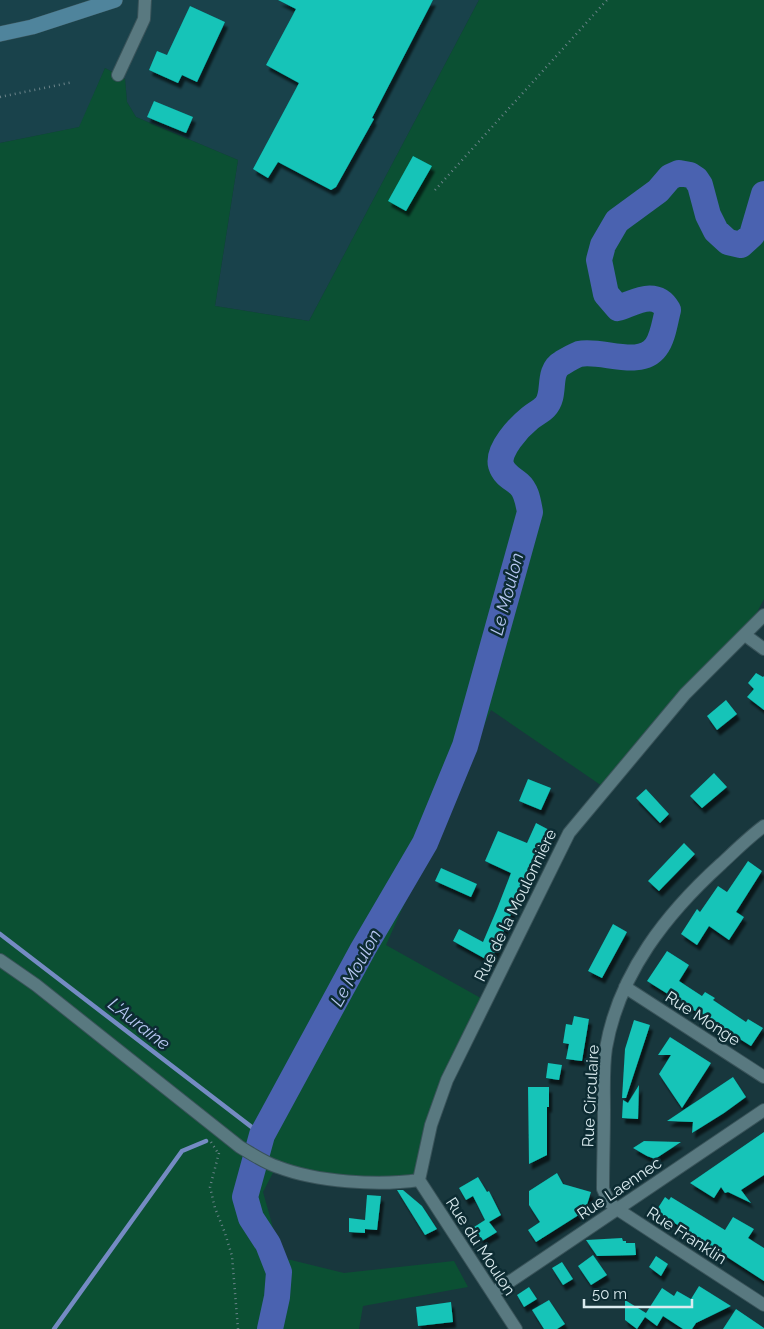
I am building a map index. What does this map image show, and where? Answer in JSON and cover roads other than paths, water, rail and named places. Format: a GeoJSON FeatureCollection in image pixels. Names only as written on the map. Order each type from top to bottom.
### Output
{"type":"FeatureCollection","features":[{"type":"Feature","properties":{"kind":"main road"},"geometry":{"type":"LineString","coordinates":[[78,12],[91,0]]}},
{"type":"Feature","properties":{"kind":"main road"},"geometry":{"type":"LineString","coordinates":[[0,34],[32,27],[115,0]]}},
{"type":"Feature","properties":{"kind":"street"},"geometry":{"type":"LineString","coordinates":[[118,75],[144,19],[145,0]]}},
{"type":"Feature","properties":{"kind":"street","name":"Rue de la Moulonnière"},"geometry":{"type":"LineString","coordinates":[[419,1180],[431,1124],[447,1080],[569,833],[685,694],[764,615]]}},
{"type":"Feature","properties":{"kind":"street"},"geometry":{"type":"LineString","coordinates":[[745,635],[764,649]]}},
{"type":"Feature","properties":{"kind":"street","name":"Rue Circulaire"},"geometry":{"type":"LineString","coordinates":[[617,1209],[609,1202],[603,1189],[606,1048],[614,1015],[625,987],[659,928],[698,884],[761,833]]}},
{"type":"Feature","properties":{"kind":"street"},"geometry":{"type":"LineString","coordinates":[[0,960],[36,985],[240,1147],[276,1167],[302,1175],[344,1180],[398,1183],[419,1180]]}},
{"type":"Feature","properties":{"kind":"street","name":"Rue Monge"},"geometry":{"type":"LineString","coordinates":[[625,987],[764,1077]]}},
{"type":"Feature","properties":{"kind":"street","name":"Rue Laennec"},"geometry":{"type":"LineString","coordinates":[[493,1293],[764,1110]]}},
{"type":"Feature","properties":{"kind":"street","name":"Rue du Moulon"},"geometry":{"type":"LineString","coordinates":[[419,1180],[516,1329]]}},
{"type":"Feature","properties":{"kind":"street","name":"Rue Franklin"},"geometry":{"type":"LineString","coordinates":[[617,1209],[764,1305]]}},
{"type":"Feature","properties":{"kind":"waterway","name":"Le Moulon"},"geometry":{"type":"LineString","coordinates":[[270,1329],[277,1297],[279,1272],[268,1244],[251,1218],[245,1197],[262,1135],[363,949],[425,843],[465,746],[530,512],[524,490],[502,468],[502,453],[520,427],[549,402],[554,372],[562,363],[579,354],[588,353],[631,358],[640,357],[649,353],[658,343],[668,310],[663,304],[658,300],[645,299],[618,308],[606,294],[599,260],[603,245],[617,221],[658,191],[670,177],[679,173],[690,175],[700,185],[708,215],[716,231],[728,242],[741,245],[752,235],[764,194]]}},
{"type":"Feature","properties":{"kind":"waterway","name":"L'Auraine"},"geometry":{"type":"LineString","coordinates":[[0,934],[262,1135]]}},
{"type":"Feature","properties":{"kind":"waterway"},"geometry":{"type":"LineString","coordinates":[[54,1329],[182,1151],[206,1141]]}}]}
